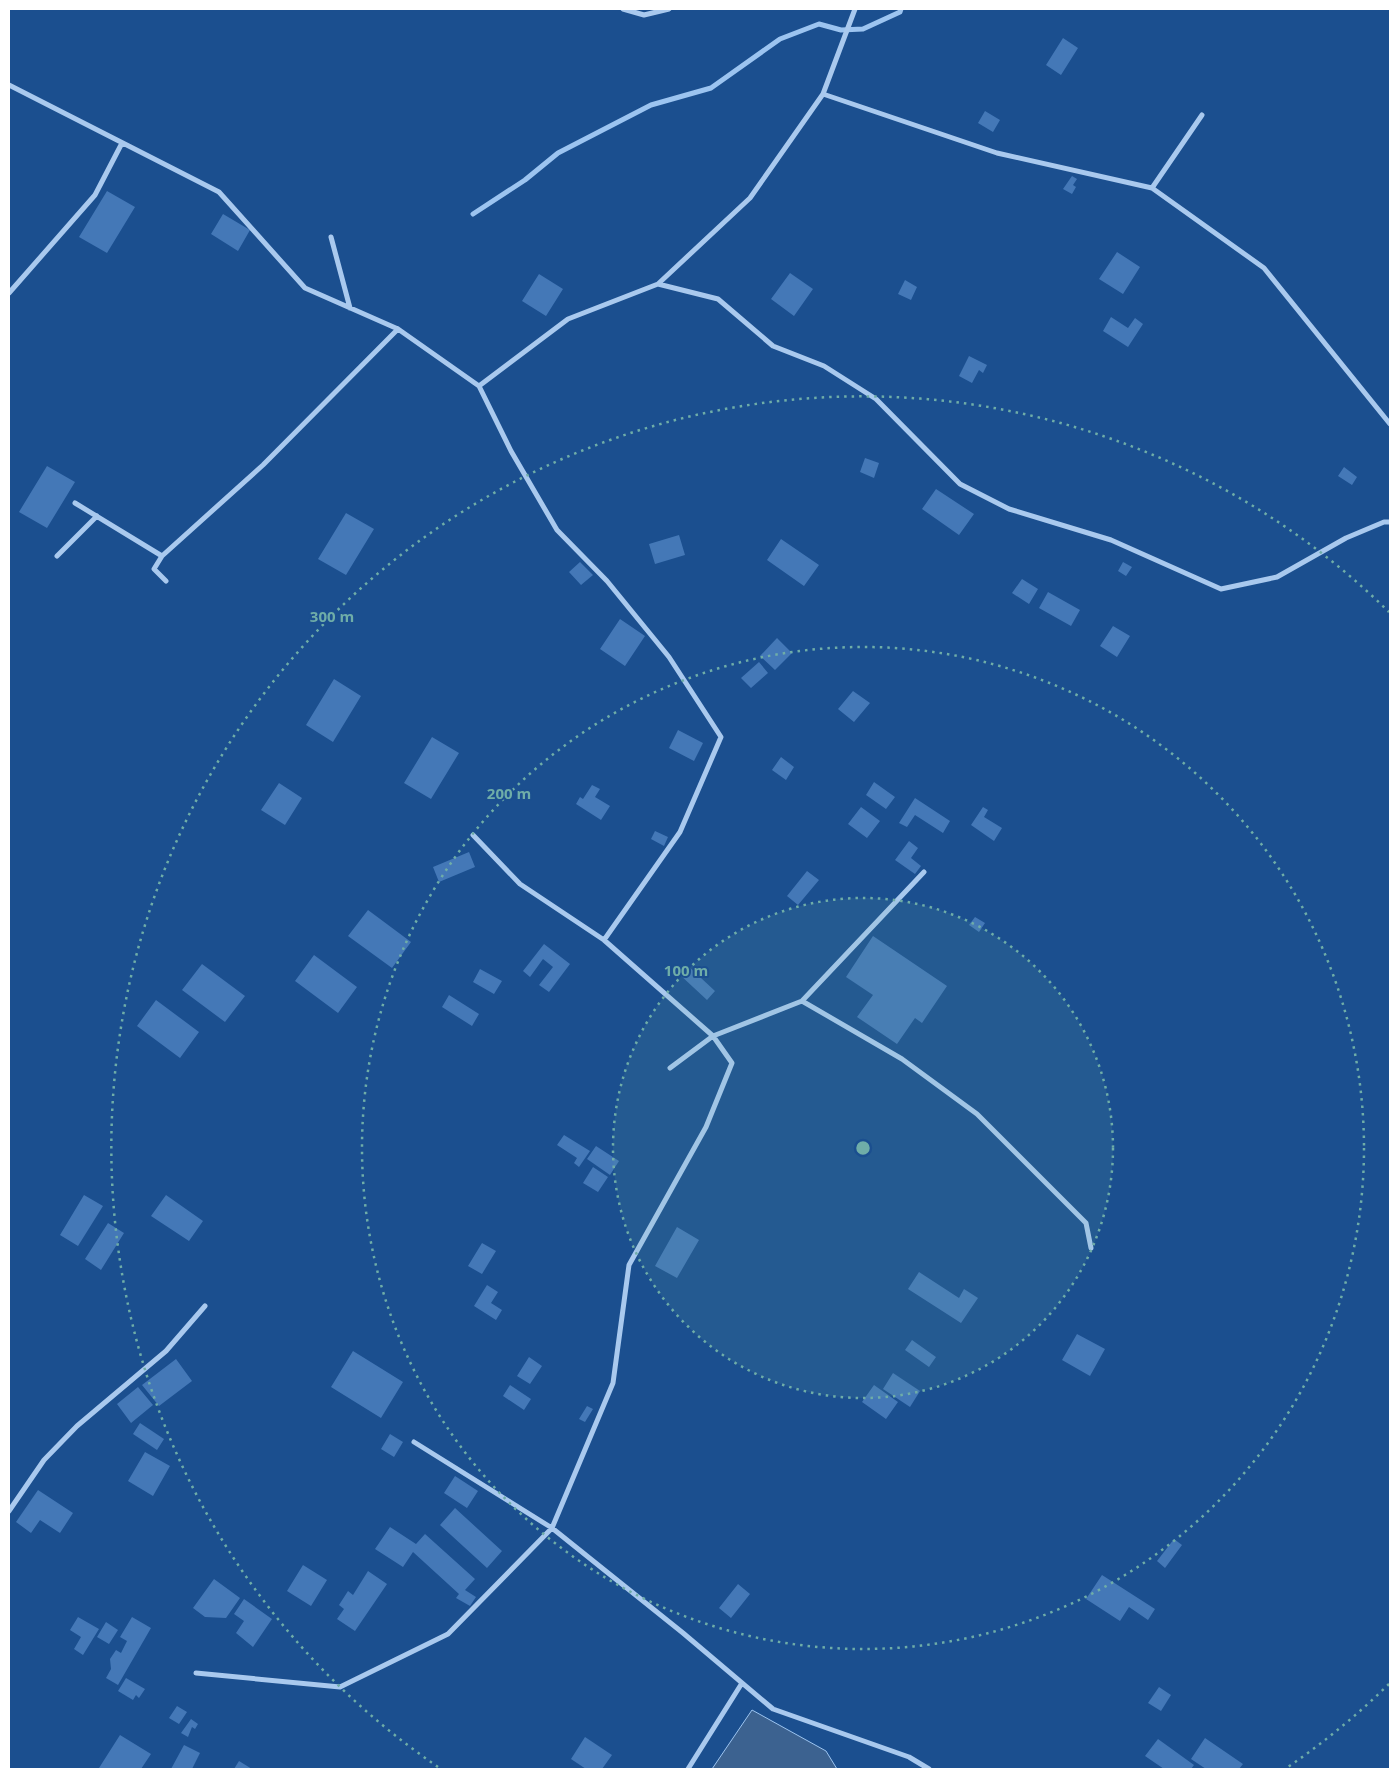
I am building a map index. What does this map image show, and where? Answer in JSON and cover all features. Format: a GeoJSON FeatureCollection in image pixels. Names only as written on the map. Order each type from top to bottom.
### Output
{"type":"FeatureCollection","features":[{"type":"Feature","properties":{"kind":"street"},"geometry":{"type":"LineString","coordinates":[[623,9],[644,15],[669,9]]}},
{"type":"Feature","properties":{"kind":"street"},"geometry":{"type":"LineString","coordinates":[[479,386],[568,319],[658,284],[750,198],[823,94],[856,9]]}},
{"type":"Feature","properties":{"kind":"street"},"geometry":{"type":"LineString","coordinates":[[9,85],[219,192],[305,288],[398,329],[479,386],[511,451],[558,530],[607,581],[669,657],[721,737],[680,832],[604,940]]}},
{"type":"Feature","properties":{"kind":"street"},"geometry":{"type":"LineString","coordinates":[[823,94],[997,153],[1152,188],[1264,268],[1390,424]]}},
{"type":"Feature","properties":{"kind":"street"},"geometry":{"type":"LineString","coordinates":[[1152,188],[1202,114]]}},
{"type":"Feature","properties":{"kind":"street"},"geometry":{"type":"LineString","coordinates":[[9,293],[95,195],[122,143]]}},
{"type":"Feature","properties":{"kind":"street"},"geometry":{"type":"LineString","coordinates":[[331,237],[350,308]]}},
{"type":"Feature","properties":{"kind":"street"},"geometry":{"type":"LineString","coordinates":[[658,284],[718,299],[773,346],[824,366],[876,399],[960,484],[1009,509],[1111,540],[1221,589],[1277,577],[1346,538],[1384,522],[1390,522]]}},
{"type":"Feature","properties":{"kind":"street"},"geometry":{"type":"LineString","coordinates":[[166,581],[154,569],[162,556],[263,465],[398,329]]}},
{"type":"Feature","properties":{"kind":"street"},"geometry":{"type":"LineString","coordinates":[[75,503],[162,556]]}},
{"type":"Feature","properties":{"kind":"street"},"geometry":{"type":"LineString","coordinates":[[57,556],[97,516]]}},
{"type":"Feature","properties":{"kind":"street"},"geometry":{"type":"LineString","coordinates":[[196,1673],[340,1686],[448,1634],[552,1528],[613,1383],[629,1265],[706,1127],[732,1063],[712,1036],[604,940],[520,884],[473,835]]}},
{"type":"Feature","properties":{"kind":"street"},"geometry":{"type":"LineString","coordinates":[[670,1068],[712,1036],[802,1002],[924,872]]}},
{"type":"Feature","properties":{"kind":"street"},"geometry":{"type":"LineString","coordinates":[[802,1002],[902,1059],[977,1114],[1086,1223],[1091,1248]]}},
{"type":"Feature","properties":{"kind":"street"},"geometry":{"type":"LineString","coordinates":[[9,1511],[44,1460],[77,1426],[166,1351],[205,1306]]}},
{"type":"Feature","properties":{"kind":"street"},"geometry":{"type":"LineString","coordinates":[[414,1442],[552,1528],[683,1633],[773,1709],[910,1757],[928,1769]]}},
{"type":"Feature","properties":{"kind":"street"},"geometry":{"type":"LineString","coordinates":[[688,1769],[742,1683]]}},
{"type":"Feature","properties":{"kind":"water"},"geometry":{"type":"Polygon","coordinates":[[[752,1710],[826,1751],[837,1769],[712,1769],[752,1710]]]}},
{"type":"Feature","properties":{"kind":"building"},"geometry":{"type":"Polygon","coordinates":[[[1063,38],[1078,48],[1061,75],[1046,65],[1063,38]]]}},
{"type":"Feature","properties":{"kind":"building"},"geometry":{"type":"Polygon","coordinates":[[[985,111],[1000,120],[993,132],[978,123],[985,111]]]}},
{"type":"Feature","properties":{"kind":"building"},"geometry":{"type":"Polygon","coordinates":[[[1072,176],[1077,179],[1073,185],[1076,187],[1072,194],[1063,189],[1072,176]]]}},
{"type":"Feature","properties":{"kind":"building"},"geometry":{"type":"Polygon","coordinates":[[[107,191],[135,207],[107,253],[79,237],[107,191]]]}},
{"type":"Feature","properties":{"kind":"building"},"geometry":{"type":"Polygon","coordinates":[[[223,214],[250,230],[238,251],[211,234],[223,214]]]}},
{"type":"Feature","properties":{"kind":"building"},"geometry":{"type":"Polygon","coordinates":[[[1117,252],[1140,267],[1123,294],[1099,279],[1117,252]]]}},
{"type":"Feature","properties":{"kind":"building"},"geometry":{"type":"Polygon","coordinates":[[[790,273],[813,289],[794,316],[771,299],[790,273]]]}},
{"type":"Feature","properties":{"kind":"building"},"geometry":{"type":"Polygon","coordinates":[[[539,274],[563,289],[546,316],[522,301],[539,274]]]}},
{"type":"Feature","properties":{"kind":"building"},"geometry":{"type":"Polygon","coordinates":[[[905,280],[917,287],[911,300],[898,294],[905,280]]]}},
{"type":"Feature","properties":{"kind":"building"},"geometry":{"type":"Polygon","coordinates":[[[1111,317],[1128,328],[1135,318],[1143,324],[1128,347],[1103,331],[1111,317]]]}},
{"type":"Feature","properties":{"kind":"building"},"geometry":{"type":"Polygon","coordinates":[[[969,356],[987,365],[983,373],[979,370],[972,383],[959,376],[969,356]]]}},
{"type":"Feature","properties":{"kind":"building"},"geometry":{"type":"Polygon","coordinates":[[[865,458],[879,463],[874,478],[860,472],[865,458]]]}},
{"type":"Feature","properties":{"kind":"building"},"geometry":{"type":"Polygon","coordinates":[[[47,466],[75,482],[47,528],[19,512],[47,466]]]}},
{"type":"Feature","properties":{"kind":"building"},"geometry":{"type":"Polygon","coordinates":[[[1344,467],[1357,477],[1352,485],[1338,476],[1344,467]]]}},
{"type":"Feature","properties":{"kind":"building"},"geometry":{"type":"Polygon","coordinates":[[[936,489],[974,514],[959,535],[922,509],[936,489]]]}},
{"type":"Feature","properties":{"kind":"building"},"geometry":{"type":"Polygon","coordinates":[[[346,513],[374,529],[346,575],[318,559],[346,513]]]}},
{"type":"Feature","properties":{"kind":"building"},"geometry":{"type":"Polygon","coordinates":[[[679,535],[685,555],[655,564],[649,544],[679,535]]]}},
{"type":"Feature","properties":{"kind":"building"},"geometry":{"type":"Polygon","coordinates":[[[781,539],[819,565],[804,586],[767,560],[781,539]]]}},
{"type":"Feature","properties":{"kind":"building"},"geometry":{"type":"Polygon","coordinates":[[[580,562],[593,575],[581,585],[569,572],[580,562]]]}},
{"type":"Feature","properties":{"kind":"building"},"geometry":{"type":"Polygon","coordinates":[[[1123,562],[1132,567],[1126,576],[1118,571],[1123,562]]]}},
{"type":"Feature","properties":{"kind":"building"},"geometry":{"type":"Polygon","coordinates":[[[1022,579],[1038,589],[1029,604],[1012,593],[1022,579]]]}},
{"type":"Feature","properties":{"kind":"building"},"geometry":{"type":"Polygon","coordinates":[[[1048,592],[1080,610],[1071,626],[1039,608],[1048,592]]]}},
{"type":"Feature","properties":{"kind":"building"},"geometry":{"type":"Polygon","coordinates":[[[620,619],[645,636],[625,666],[600,649],[620,619]]]}},
{"type":"Feature","properties":{"kind":"building"},"geometry":{"type":"Polygon","coordinates":[[[1113,626],[1130,636],[1117,657],[1100,646],[1113,626]]]}},
{"type":"Feature","properties":{"kind":"building"},"geometry":{"type":"Polygon","coordinates":[[[777,638],[792,653],[775,670],[760,656],[777,638]]]}},
{"type":"Feature","properties":{"kind":"building"},"geometry":{"type":"Polygon","coordinates":[[[759,662],[768,673],[751,688],[741,678],[759,662]]]}},
{"type":"Feature","properties":{"kind":"building"},"geometry":{"type":"Polygon","coordinates":[[[334,679],[361,696],[333,742],[306,725],[334,679]]]}},
{"type":"Feature","properties":{"kind":"building"},"geometry":{"type":"Polygon","coordinates":[[[853,691],[870,703],[854,722],[838,709],[853,691]]]}},
{"type":"Feature","properties":{"kind":"building"},"geometry":{"type":"Polygon","coordinates":[[[678,730],[703,743],[694,761],[669,748],[678,730]]]}},
{"type":"Feature","properties":{"kind":"building"},"geometry":{"type":"Polygon","coordinates":[[[432,737],[459,753],[431,799],[404,783],[432,737]]]}},
{"type":"Feature","properties":{"kind":"building"},"geometry":{"type":"Polygon","coordinates":[[[781,757],[794,767],[786,780],[772,770],[781,757]]]}},
{"type":"Feature","properties":{"kind":"building"},"geometry":{"type":"Polygon","coordinates":[[[874,782],[895,797],[886,809],[866,795],[874,782]]]}},
{"type":"Feature","properties":{"kind":"building"},"geometry":{"type":"Polygon","coordinates":[[[279,783],[302,798],[285,825],[261,810],[279,783]]]}},
{"type":"Feature","properties":{"kind":"building"},"geometry":{"type":"Polygon","coordinates":[[[592,785],[600,789],[595,797],[610,806],[601,820],[576,804],[580,797],[583,799],[592,785]]]}},
{"type":"Feature","properties":{"kind":"building"},"geometry":{"type":"Polygon","coordinates":[[[915,798],[950,821],[943,833],[915,815],[907,827],[899,823],[915,798]]]}},
{"type":"Feature","properties":{"kind":"building"},"geometry":{"type":"Polygon","coordinates":[[[861,807],[880,821],[867,838],[848,824],[861,807]]]}},
{"type":"Feature","properties":{"kind":"building"},"geometry":{"type":"Polygon","coordinates":[[[983,807],[988,810],[984,817],[1002,828],[994,841],[971,825],[983,807]]]}},
{"type":"Feature","properties":{"kind":"building"},"geometry":{"type":"Polygon","coordinates":[[[655,831],[668,837],[664,846],[651,839],[655,831]]]}},
{"type":"Feature","properties":{"kind":"building"},"geometry":{"type":"Polygon","coordinates":[[[909,841],[918,848],[911,858],[921,866],[915,874],[895,860],[909,841]]]}},
{"type":"Feature","properties":{"kind":"building"},"geometry":{"type":"Polygon","coordinates":[[[469,852],[475,867],[439,882],[433,867],[469,852]]]}},
{"type":"Feature","properties":{"kind":"building"},"geometry":{"type":"Polygon","coordinates":[[[807,871],[819,880],[798,905],[787,896],[807,871]]]}},
{"type":"Feature","properties":{"kind":"building"},"geometry":{"type":"Polygon","coordinates":[[[368,910],[411,942],[392,968],[348,936],[368,910]]]}},
{"type":"Feature","properties":{"kind":"building"},"geometry":{"type":"Polygon","coordinates":[[[975,917],[985,923],[979,932],[969,925],[975,917]]]}},
{"type":"Feature","properties":{"kind":"building"},"geometry":{"type":"Polygon","coordinates":[[[873,936],[947,986],[922,1023],[915,1018],[897,1044],[857,1017],[873,995],[846,977],[873,936]]]}},
{"type":"Feature","properties":{"kind":"building"},"geometry":{"type":"Polygon","coordinates":[[[544,944],[570,964],[549,992],[539,985],[553,967],[543,959],[530,977],[523,971],[544,944]]]}},
{"type":"Feature","properties":{"kind":"building"},"geometry":{"type":"Polygon","coordinates":[[[314,955],[357,987],[338,1013],[295,981],[314,955]]]}},
{"type":"Feature","properties":{"kind":"building"},"geometry":{"type":"Polygon","coordinates":[[[202,964],[245,996],[225,1022],[182,990],[202,964]]]}},
{"type":"Feature","properties":{"kind":"building"},"geometry":{"type":"Polygon","coordinates":[[[687,965],[715,991],[707,1000],[679,974],[687,965]]]}},
{"type":"Feature","properties":{"kind":"building"},"geometry":{"type":"Polygon","coordinates":[[[480,969],[502,981],[494,994],[473,982],[480,969]]]}},
{"type":"Feature","properties":{"kind":"building"},"geometry":{"type":"Polygon","coordinates":[[[449,995],[479,1014],[472,1026],[442,1007],[449,995]]]}},
{"type":"Feature","properties":{"kind":"building"},"geometry":{"type":"Polygon","coordinates":[[[156,1000],[199,1032],[180,1058],[137,1026],[156,1000]]]}},
{"type":"Feature","properties":{"kind":"building"},"geometry":{"type":"Polygon","coordinates":[[[564,1135],[590,1151],[579,1167],[574,1163],[577,1158],[557,1145],[564,1135]]]}},
{"type":"Feature","properties":{"kind":"building"},"geometry":{"type":"Polygon","coordinates":[[[596,1146],[619,1161],[610,1175],[587,1159],[596,1146]]]}},
{"type":"Feature","properties":{"kind":"building"},"geometry":{"type":"Polygon","coordinates":[[[593,1167],[608,1177],[598,1192],[583,1183],[593,1167]]]}},
{"type":"Feature","properties":{"kind":"building"},"geometry":{"type":"Polygon","coordinates":[[[84,1195],[103,1206],[78,1246],[60,1235],[84,1195]]]}},
{"type":"Feature","properties":{"kind":"building"},"geometry":{"type":"Polygon","coordinates":[[[166,1195],[203,1221],[189,1241],[151,1216],[166,1195]]]}},
{"type":"Feature","properties":{"kind":"building"},"geometry":{"type":"Polygon","coordinates":[[[108,1223],[124,1233],[101,1270],[85,1259],[108,1223]]]}},
{"type":"Feature","properties":{"kind":"building"},"geometry":{"type":"Polygon","coordinates":[[[677,1227],[699,1240],[677,1278],[655,1266],[677,1227]]]}},
{"type":"Feature","properties":{"kind":"building"},"geometry":{"type":"Polygon","coordinates":[[[482,1243],[496,1251],[482,1274],[468,1266],[482,1243]]]}},
{"type":"Feature","properties":{"kind":"building"},"geometry":{"type":"Polygon","coordinates":[[[919,1272],[959,1298],[964,1289],[978,1298],[961,1323],[908,1289],[919,1272]]]}},
{"type":"Feature","properties":{"kind":"building"},"geometry":{"type":"Polygon","coordinates":[[[487,1285],[498,1292],[491,1303],[502,1310],[496,1320],[474,1306],[487,1285]]]}},
{"type":"Feature","properties":{"kind":"building"},"geometry":{"type":"Polygon","coordinates":[[[1077,1334],[1105,1349],[1090,1376],[1062,1360],[1077,1334]]]}},
{"type":"Feature","properties":{"kind":"building"},"geometry":{"type":"Polygon","coordinates":[[[912,1340],[936,1357],[929,1367],[905,1350],[912,1340]]]}},
{"type":"Feature","properties":{"kind":"building"},"geometry":{"type":"Polygon","coordinates":[[[353,1351],[403,1382],[381,1418],[331,1387],[353,1351]]]}},
{"type":"Feature","properties":{"kind":"building"},"geometry":{"type":"Polygon","coordinates":[[[529,1357],[542,1366],[530,1384],[517,1376],[529,1357]]]}},
{"type":"Feature","properties":{"kind":"building"},"geometry":{"type":"Polygon","coordinates":[[[176,1359],[192,1381],[159,1406],[142,1385],[176,1359]]]}},
{"type":"Feature","properties":{"kind":"building"},"geometry":{"type":"Polygon","coordinates":[[[893,1373],[920,1391],[910,1407],[883,1389],[893,1373]]]}},
{"type":"Feature","properties":{"kind":"building"},"geometry":{"type":"Polygon","coordinates":[[[510,1385],[531,1399],[524,1410],[503,1396],[510,1385]]]}},
{"type":"Feature","properties":{"kind":"building"},"geometry":{"type":"Polygon","coordinates":[[[874,1385],[898,1402],[886,1419],[862,1402],[874,1385]]]}},
{"type":"Feature","properties":{"kind":"building"},"geometry":{"type":"Polygon","coordinates":[[[138,1387],[153,1405],[131,1423],[117,1404],[138,1387]]]}},
{"type":"Feature","properties":{"kind":"building"},"geometry":{"type":"Polygon","coordinates":[[[587,1406],[593,1409],[585,1422],[579,1419],[587,1406]]]}},
{"type":"Feature","properties":{"kind":"building"},"geometry":{"type":"Polygon","coordinates":[[[140,1423],[164,1439],[157,1450],[133,1434],[140,1423]]]}},
{"type":"Feature","properties":{"kind":"building"},"geometry":{"type":"Polygon","coordinates":[[[390,1434],[403,1442],[394,1457],[381,1449],[390,1434]]]}},
{"type":"Feature","properties":{"kind":"building"},"geometry":{"type":"Polygon","coordinates":[[[145,1452],[170,1466],[153,1496],[128,1481],[145,1452]]]}},
{"type":"Feature","properties":{"kind":"building"},"geometry":{"type":"Polygon","coordinates":[[[455,1476],[478,1491],[467,1508],[444,1493],[455,1476]]]}},
{"type":"Feature","properties":{"kind":"building"},"geometry":{"type":"Polygon","coordinates":[[[38,1490],[73,1513],[60,1533],[40,1520],[31,1533],[16,1522],[38,1490]]]}},
{"type":"Feature","properties":{"kind":"building"},"geometry":{"type":"Polygon","coordinates":[[[455,1508],[502,1551],[487,1568],[440,1525],[455,1508]]]}},
{"type":"Feature","properties":{"kind":"building"},"geometry":{"type":"Polygon","coordinates":[[[390,1527],[416,1544],[425,1534],[475,1579],[465,1590],[476,1597],[470,1606],[456,1598],[459,1594],[413,1552],[403,1567],[375,1549],[390,1527]]]}},
{"type":"Feature","properties":{"kind":"building"},"geometry":{"type":"Polygon","coordinates":[[[1174,1539],[1182,1545],[1165,1568],[1157,1561],[1174,1539]]]}},
{"type":"Feature","properties":{"kind":"building"},"geometry":{"type":"Polygon","coordinates":[[[303,1565],[327,1580],[311,1606],[287,1591],[303,1565]]]}},
{"type":"Feature","properties":{"kind":"building"},"geometry":{"type":"Polygon","coordinates":[[[368,1571],[387,1584],[355,1631],[337,1619],[344,1609],[339,1605],[348,1591],[353,1595],[368,1571]]]}},
{"type":"Feature","properties":{"kind":"building"},"geometry":{"type":"Polygon","coordinates":[[[1102,1575],[1155,1609],[1148,1620],[1129,1607],[1120,1621],[1086,1599],[1102,1575]]]}},
{"type":"Feature","properties":{"kind":"building"},"geometry":{"type":"Polygon","coordinates":[[[214,1579],[240,1598],[226,1618],[205,1617],[193,1608],[214,1579]]]}},
{"type":"Feature","properties":{"kind":"building"},"geometry":{"type":"Polygon","coordinates":[[[738,1584],[750,1594],[731,1618],[719,1608],[738,1584]]]}},
{"type":"Feature","properties":{"kind":"building"},"geometry":{"type":"Polygon","coordinates":[[[244,1599],[272,1619],[253,1647],[236,1633],[244,1621],[234,1614],[244,1599]]]}},
{"type":"Feature","properties":{"kind":"building"},"geometry":{"type":"Polygon","coordinates":[[[78,1617],[99,1629],[83,1655],[74,1649],[81,1637],[70,1630],[78,1617]]]}},
{"type":"Feature","properties":{"kind":"building"},"geometry":{"type":"Polygon","coordinates":[[[132,1617],[151,1628],[118,1685],[106,1678],[111,1669],[110,1659],[116,1650],[121,1653],[127,1641],[120,1637],[132,1617]]]}},
{"type":"Feature","properties":{"kind":"building"},"geometry":{"type":"Polygon","coordinates":[[[106,1622],[118,1630],[109,1644],[97,1637],[106,1622]]]}},
{"type":"Feature","properties":{"kind":"building"},"geometry":{"type":"Polygon","coordinates":[[[126,1678],[145,1689],[139,1698],[136,1695],[133,1700],[118,1691],[126,1678]]]}},
{"type":"Feature","properties":{"kind":"building"},"geometry":{"type":"Polygon","coordinates":[[[1159,1687],[1171,1695],[1161,1711],[1148,1703],[1159,1687]]]}},
{"type":"Feature","properties":{"kind":"building"},"geometry":{"type":"Polygon","coordinates":[[[177,1706],[187,1712],[179,1724],[169,1718],[177,1706]]]}},
{"type":"Feature","properties":{"kind":"building"},"geometry":{"type":"Polygon","coordinates":[[[191,1719],[198,1724],[195,1729],[192,1727],[188,1737],[181,1733],[191,1719]]]}},
{"type":"Feature","properties":{"kind":"building"},"geometry":{"type":"Polygon","coordinates":[[[120,1735],[151,1754],[141,1769],[99,1768],[120,1735]]]}},
{"type":"Feature","properties":{"kind":"building"},"geometry":{"type":"Polygon","coordinates":[[[585,1737],[612,1755],[602,1769],[586,1769],[571,1759],[585,1737]]]}},
{"type":"Feature","properties":{"kind":"building"},"geometry":{"type":"Polygon","coordinates":[[[1205,1738],[1243,1764],[1239,1769],[1206,1769],[1191,1759],[1205,1738]]]}},
{"type":"Feature","properties":{"kind":"building"},"geometry":{"type":"Polygon","coordinates":[[[1158,1739],[1194,1765],[1191,1769],[1164,1769],[1145,1756],[1158,1739]]]}},
{"type":"Feature","properties":{"kind":"building"},"geometry":{"type":"Polygon","coordinates":[[[184,1745],[200,1753],[192,1769],[171,1769],[184,1745]]]}},
{"type":"Feature","properties":{"kind":"building"},"geometry":{"type":"Polygon","coordinates":[[[239,1761],[252,1769],[234,1769],[239,1761]]]}},
{"type":"Feature","properties":{"kind":"waterway"},"geometry":{"type":"LineString","coordinates":[[473,214],[525,180],[558,153],[651,105],[711,88],[780,39],[819,24],[841,30],[863,29],[900,12],[901,9]]}}]}
